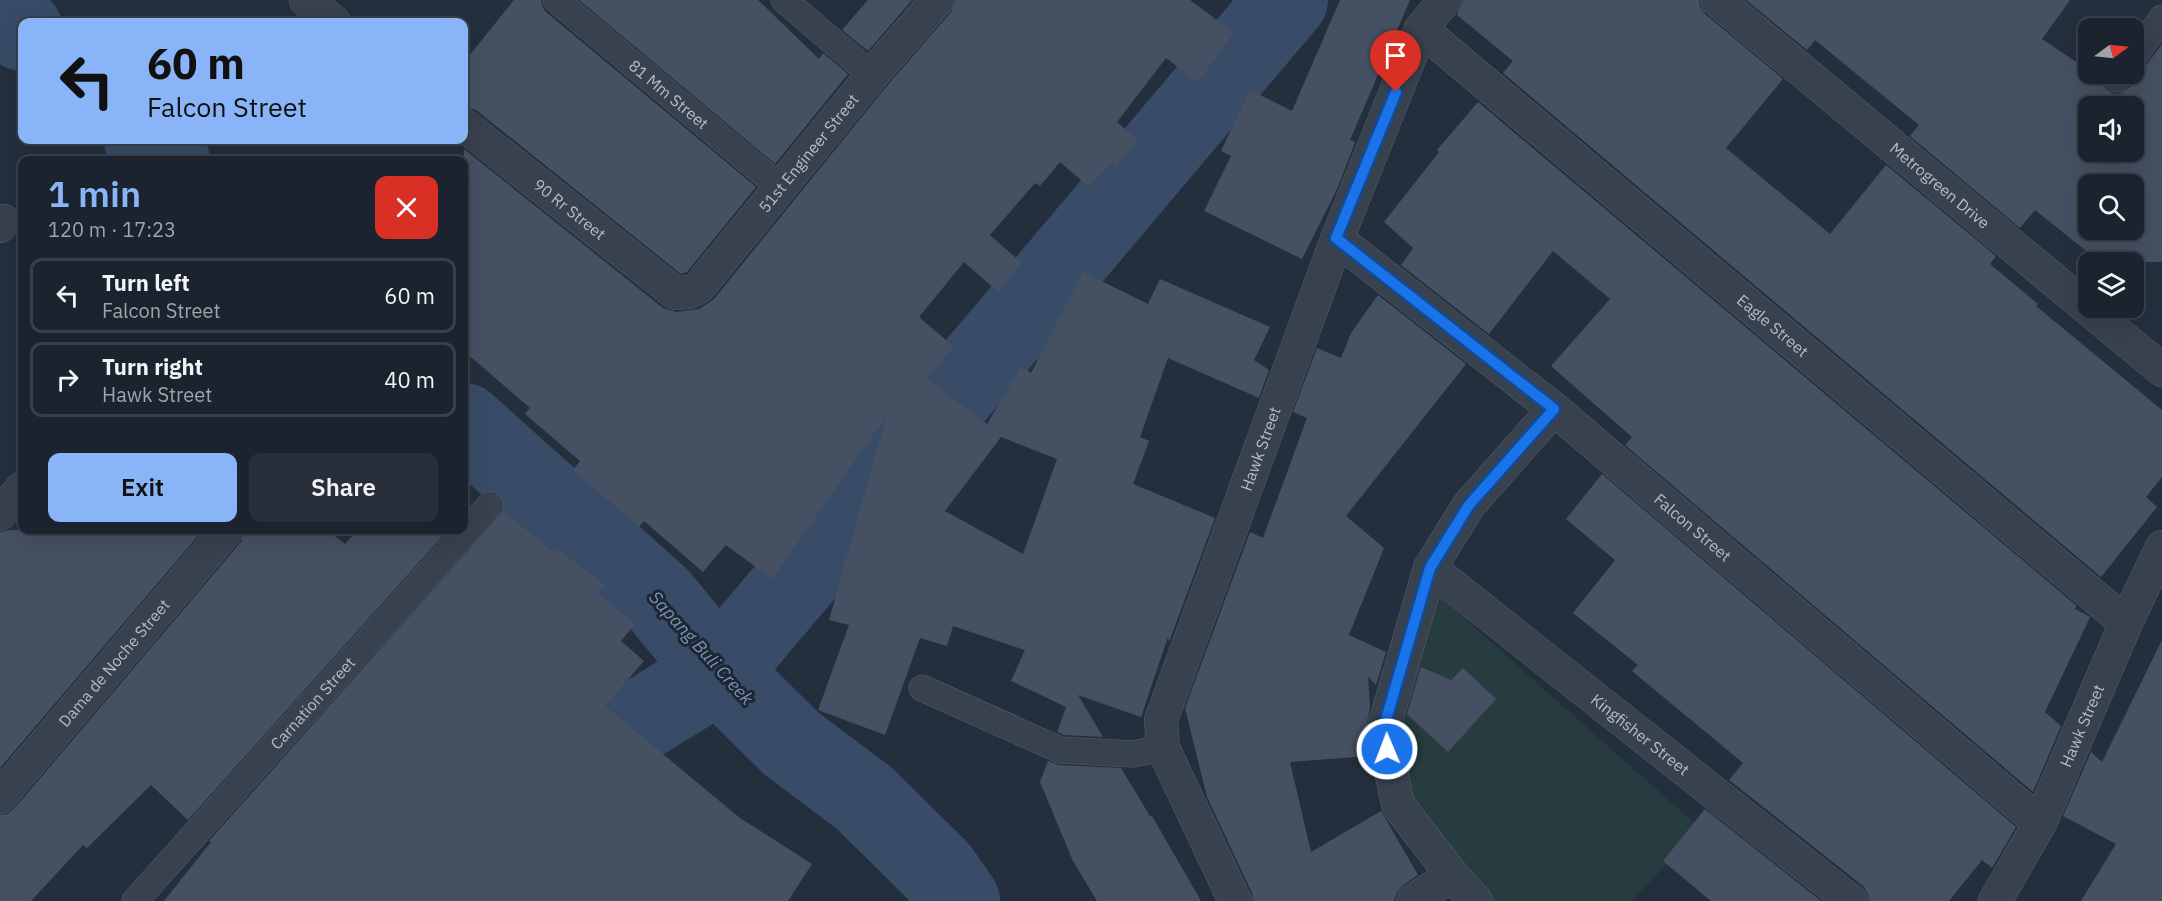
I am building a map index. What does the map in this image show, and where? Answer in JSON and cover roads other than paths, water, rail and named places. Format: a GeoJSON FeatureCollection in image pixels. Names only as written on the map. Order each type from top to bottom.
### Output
{"type":"FeatureCollection","features":[{"type":"Feature","properties":{"kind":"street"},"geometry":{"type":"LineString","coordinates":[[306,0],[329,18]]}},
{"type":"Feature","properties":{"kind":"street","name":"51st Engineer Street"},"geometry":{"type":"LineString","coordinates":[[675,293],[690,292],[699,287],[872,75],[937,0]]}},
{"type":"Feature","properties":{"kind":"street","name":"Hawk Street"},"geometry":{"type":"LineString","coordinates":[[1235,901],[1163,748],[1161,720],[1336,238],[1421,29],[1445,0]]}},
{"type":"Feature","properties":{"kind":"street","name":"Metrogreen Drive"},"geometry":{"type":"LineString","coordinates":[[1717,0],[2162,370]]}},
{"type":"Feature","properties":{"kind":"street","name":"Eagle Street"},"geometry":{"type":"LineString","coordinates":[[1421,29],[2126,623]]}},
{"type":"Feature","properties":{"kind":"street","name":"90 Rr Street"},"geometry":{"type":"LineString","coordinates":[[468,128],[675,293]]}},
{"type":"Feature","properties":{"kind":"street","name":"Falcon Street"},"geometry":{"type":"LineString","coordinates":[[1336,238],[1554,409],[2040,823]]}},
{"type":"Feature","properties":{"kind":"street"},"geometry":{"type":"LineString","coordinates":[[1476,901],[1452,875],[1398,805],[1383,730],[1430,568],[1469,505],[1554,409]]}},
{"type":"Feature","properties":{"kind":"street"},"geometry":{"type":"LineString","coordinates":[[0,514],[18,493]]}},
{"type":"Feature","properties":{"kind":"street","name":"Dama de Noche Street"},"geometry":{"type":"LineString","coordinates":[[0,797],[224,534]]}},
{"type":"Feature","properties":{"kind":"street","name":"Hawk Street"},"geometry":{"type":"LineString","coordinates":[[1995,901],[2040,823],[2126,623],[2162,547]]}},
{"type":"Feature","properties":{"kind":"street","name":"Kingfisher Street"},"geometry":{"type":"LineString","coordinates":[[1430,568],[1851,901]]}},
{"type":"Feature","properties":{"kind":"street"},"geometry":{"type":"LineString","coordinates":[[1413,901],[1452,875]]}},
{"type":"Feature","properties":{"kind":"lane","name":"81 Mm Street"},"geometry":{"type":"LineString","coordinates":[[556,0],[781,188]]}},
{"type":"Feature","properties":{"kind":"lane"},"geometry":{"type":"LineString","coordinates":[[784,0],[872,75]]}},
{"type":"Feature","properties":{"kind":"lane"},"geometry":{"type":"LineString","coordinates":[[2144,43],[2162,18]]}},
{"type":"Feature","properties":{"kind":"lane","name":"Carnation Street"},"geometry":{"type":"LineString","coordinates":[[468,529],[490,504]]}},
{"type":"Feature","properties":{"kind":"lane","name":"Carnation Street"},"geometry":{"type":"LineString","coordinates":[[135,901],[463,534]]}},
{"type":"Feature","properties":{"kind":"lane"},"geometry":{"type":"LineString","coordinates":[[922,688],[1060,750],[1133,754],[1163,748]]}},
{"type":"Feature","properties":{"kind":"waterway"},"geometry":{"type":"LineString","coordinates":[[473,901],[535,829],[597,747],[719,672],[1287,0]]}},
{"type":"Feature","properties":{"kind":"waterway","name":"Sapang Buli Creek"},"geometry":{"type":"LineString","coordinates":[[0,9],[18,26]]}},
{"type":"Feature","properties":{"kind":"waterway","name":"Sapang Buli Creek"},"geometry":{"type":"LineString","coordinates":[[150,144],[164,156]]}},
{"type":"Feature","properties":{"kind":"waterway","name":"Sapang Buli Creek"},"geometry":{"type":"LineString","coordinates":[[468,428],[659,599],[719,672],[792,744],[864,798],[938,871],[959,901]]}}]}
